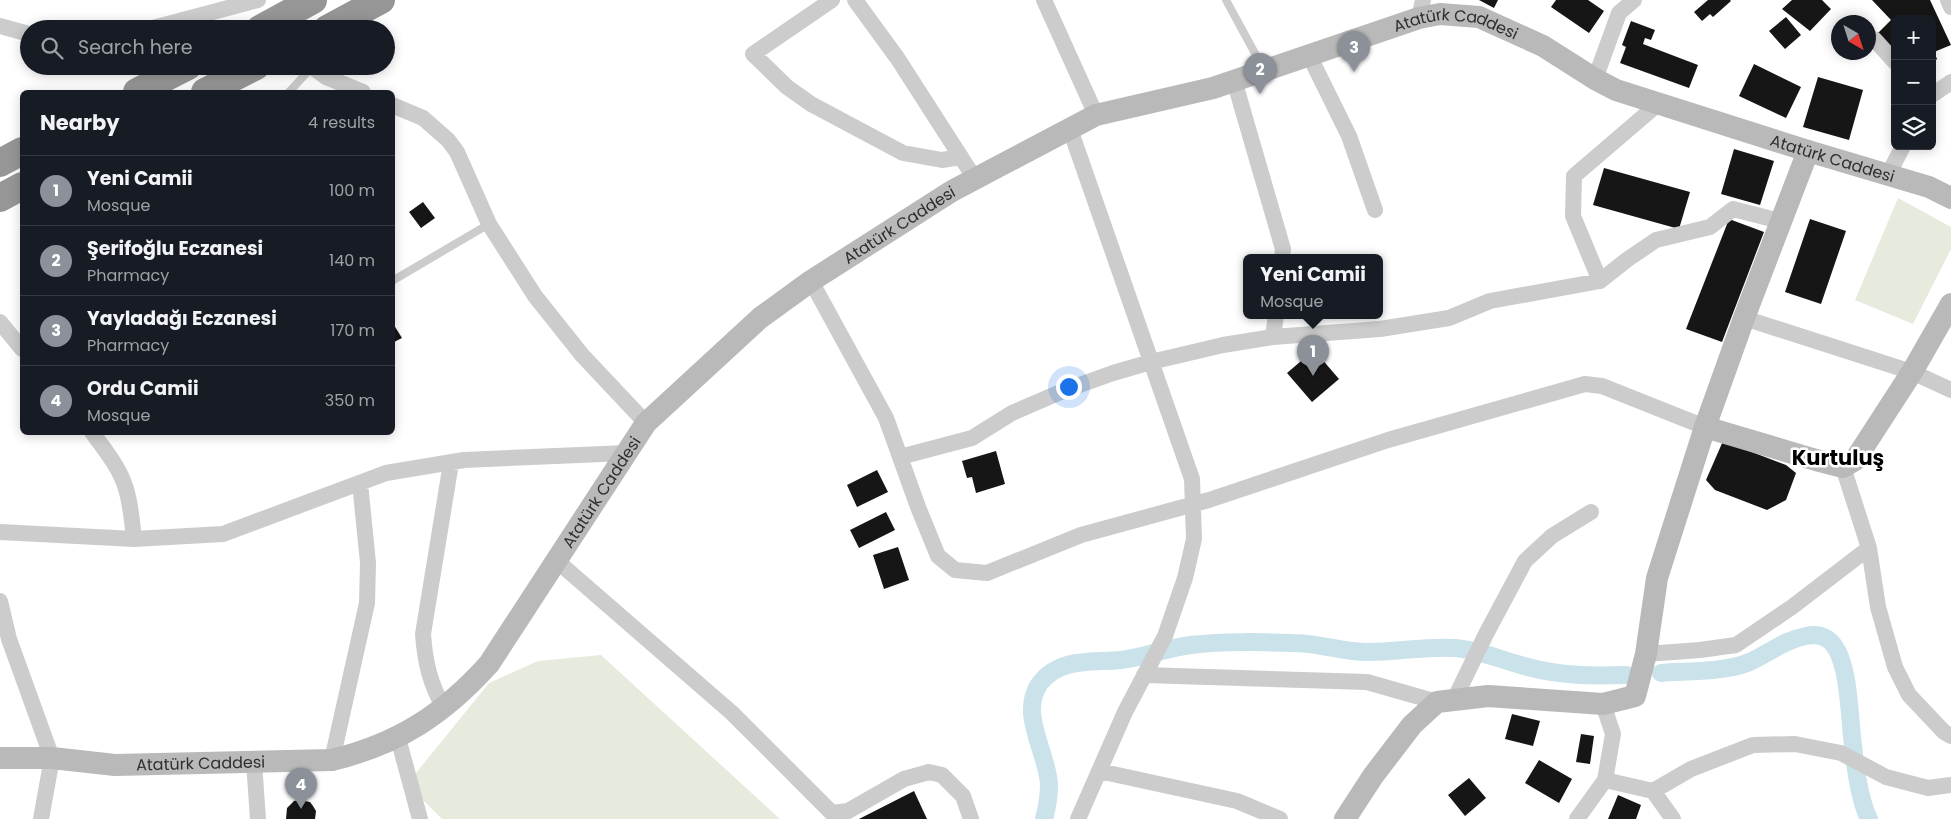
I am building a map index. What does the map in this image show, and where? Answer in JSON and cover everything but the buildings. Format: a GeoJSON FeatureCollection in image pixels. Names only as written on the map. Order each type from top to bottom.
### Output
{"type":"FeatureCollection","features":[{"type":"Feature","properties":{"kind":"highway"},"geometry":{"type":"LineString","coordinates":[[276,20],[313,0]]}},
{"type":"Feature","properties":{"kind":"highway"},"geometry":{"type":"LineString","coordinates":[[344,20],[381,0]]}},
{"type":"Feature","properties":{"kind":"highway"},"geometry":{"type":"LineString","coordinates":[[141,90],[170,75]]}},
{"type":"Feature","properties":{"kind":"highway"},"geometry":{"type":"LineString","coordinates":[[209,90],[238,75]]}},
{"type":"Feature","properties":{"kind":"highway"},"geometry":{"type":"LineString","coordinates":[[0,163],[20,153]]}},
{"type":"Feature","properties":{"kind":"highway"},"geometry":{"type":"LineString","coordinates":[[0,198],[20,187]]}},
{"type":"Feature","properties":{"kind":"main road","name":"Atatürk Caddesi"},"geometry":{"type":"LineString","coordinates":[[0,758],[52,758],[115,764],[332,760],[355,754],[398,738],[444,708],[469,686],[489,664],[646,423],[760,318],[812,281],[952,191],[1096,115],[1213,88],[1309,55],[1421,9],[1440,14],[1479,17],[1543,46],[1616,90],[1808,152],[1929,187],[1951,198]]}},
{"type":"Feature","properties":{"kind":"main road"},"geometry":{"type":"LineString","coordinates":[[1345,819],[1373,776],[1412,725],[1446,701],[1488,696],[1603,704],[1635,696],[1646,654],[1657,578],[1744,318],[1780,220],[1808,152]]}},
{"type":"Feature","properties":{"kind":"main road"},"geometry":{"type":"LineString","coordinates":[[1706,427],[1843,467],[1855,460],[1912,372],[1951,304]]}},
{"type":"Feature","properties":{"kind":"street"},"geometry":{"type":"LineString","coordinates":[[183,20],[258,0]]}},
{"type":"Feature","properties":{"kind":"street"},"geometry":{"type":"LineString","coordinates":[[832,0],[753,54],[787,87],[811,104],[903,153],[942,160],[960,157]]}},
{"type":"Feature","properties":{"kind":"street"},"geometry":{"type":"LineString","coordinates":[[855,0],[898,59],[975,179]]}},
{"type":"Feature","properties":{"kind":"street"},"geometry":{"type":"LineString","coordinates":[[1044,0],[1096,115]]}},
{"type":"Feature","properties":{"kind":"street"},"geometry":{"type":"LineString","coordinates":[[1595,79],[1619,12],[1634,0]]}},
{"type":"Feature","properties":{"kind":"street"},"geometry":{"type":"LineString","coordinates":[[1948,0],[1951,7]]}},
{"type":"Feature","properties":{"kind":"street"},"geometry":{"type":"LineString","coordinates":[[0,26],[20,32]]}},
{"type":"Feature","properties":{"kind":"street"},"geometry":{"type":"LineString","coordinates":[[1876,41],[1893,60]]}},
{"type":"Feature","properties":{"kind":"street"},"geometry":{"type":"LineString","coordinates":[[1309,55],[1349,136],[1375,210]]}},
{"type":"Feature","properties":{"kind":"street"},"geometry":{"type":"LineString","coordinates":[[323,75],[358,90]]}},
{"type":"Feature","properties":{"kind":"street"},"geometry":{"type":"LineString","coordinates":[[1234,80],[1283,249],[1282,254]]}},
{"type":"Feature","properties":{"kind":"street"},"geometry":{"type":"LineString","coordinates":[[1936,92],[1951,82]]}},
{"type":"Feature","properties":{"kind":"street"},"geometry":{"type":"LineString","coordinates":[[1600,281],[1573,216],[1574,176],[1658,104]]}},
{"type":"Feature","properties":{"kind":"street"},"geometry":{"type":"LineString","coordinates":[[395,106],[423,118],[448,140],[457,152],[489,224],[535,296],[558,326],[646,423]]}},
{"type":"Feature","properties":{"kind":"street"},"geometry":{"type":"LineString","coordinates":[[1070,129],[1192,479],[1194,505],[1194,539],[1184,578],[1164,636],[1078,819]]}},
{"type":"Feature","properties":{"kind":"street"},"geometry":{"type":"LineString","coordinates":[[1888,175],[1901,150]]}},
{"type":"Feature","properties":{"kind":"street"},"geometry":{"type":"LineString","coordinates":[[900,457],[972,438],[1012,413],[1063,391],[1114,372],[1151,362],[1222,345],[1273,338],[1380,329],[1449,318],[1490,301],[1600,281],[1656,240],[1710,226],[1732,208],[1780,220]]}},
{"type":"Feature","properties":{"kind":"street"},"geometry":{"type":"LineString","coordinates":[[812,281],[886,418],[938,556],[955,570],[987,573],[1081,535],[1194,505],[1388,440],[1585,384],[1602,386],[1706,427]]}},
{"type":"Feature","properties":{"kind":"street"},"geometry":{"type":"LineString","coordinates":[[1744,318],[1912,372],[1951,390]]}},
{"type":"Feature","properties":{"kind":"street"},"geometry":{"type":"LineString","coordinates":[[1273,338],[1275,319]]}},
{"type":"Feature","properties":{"kind":"street"},"geometry":{"type":"LineString","coordinates":[[0,322],[20,347]]}},
{"type":"Feature","properties":{"kind":"street"},"geometry":{"type":"LineString","coordinates":[[94,435],[112,459],[126,488],[131,509],[134,539]]}},
{"type":"Feature","properties":{"kind":"street"},"geometry":{"type":"LineString","coordinates":[[0,532],[134,539],[223,534],[386,473],[464,460],[627,453]]}},
{"type":"Feature","properties":{"kind":"street"},"geometry":{"type":"LineString","coordinates":[[444,708],[429,678],[424,658],[423,634],[451,463]]}},
{"type":"Feature","properties":{"kind":"street"},"geometry":{"type":"LineString","coordinates":[[1843,467],[1869,548],[1878,606],[1895,667],[1909,695],[1944,732],[1951,736]]}},
{"type":"Feature","properties":{"kind":"street"},"geometry":{"type":"LineString","coordinates":[[332,760],[367,603],[368,563],[360,483]]}},
{"type":"Feature","properties":{"kind":"street"},"geometry":{"type":"LineString","coordinates":[[1147,669],[1367,682],[1446,701],[1470,667],[1525,561],[1552,536],[1591,512]]}},
{"type":"Feature","properties":{"kind":"street"},"geometry":{"type":"LineString","coordinates":[[1646,654],[1736,645],[1792,607],[1869,548]]}},
{"type":"Feature","properties":{"kind":"street"},"geometry":{"type":"LineString","coordinates":[[557,560],[732,713],[832,813],[848,812],[904,778],[929,772],[942,775],[963,796],[971,819]]}},
{"type":"Feature","properties":{"kind":"street"},"geometry":{"type":"LineString","coordinates":[[0,601],[5,639],[52,758],[42,819]]}},
{"type":"Feature","properties":{"kind":"street"},"geometry":{"type":"LineString","coordinates":[[1576,819],[1605,780],[1613,734],[1603,704]]}},
{"type":"Feature","properties":{"kind":"street"},"geometry":{"type":"LineString","coordinates":[[398,738],[420,819]]}},
{"type":"Feature","properties":{"kind":"street"},"geometry":{"type":"LineString","coordinates":[[1654,791],[1691,769],[1753,745],[1795,744],[1841,753],[1886,777],[1928,788],[1951,785]]}},
{"type":"Feature","properties":{"kind":"street"},"geometry":{"type":"LineString","coordinates":[[254,762],[258,819]]}},
{"type":"Feature","properties":{"kind":"street"},"geometry":{"type":"LineString","coordinates":[[1099,771],[1237,801],[1280,819]]}},
{"type":"Feature","properties":{"kind":"street"},"geometry":{"type":"LineString","coordinates":[[1605,780],[1654,791],[1673,819]]}},
{"type":"Feature","properties":{"kind":"lane"},"geometry":{"type":"LineString","coordinates":[[1226,0],[1264,71]]}},
{"type":"Feature","properties":{"kind":"lane"},"geometry":{"type":"LineString","coordinates":[[291,90],[305,75]]}},
{"type":"Feature","properties":{"kind":"lane"},"geometry":{"type":"LineString","coordinates":[[395,279],[489,224]]}},
{"type":"Feature","properties":{"kind":"shaded area"},"geometry":{"type":"Polygon","coordinates":[[[1898,198],[1951,227],[1951,249],[1913,324],[1855,300],[1898,198]]]}},
{"type":"Feature","properties":{"kind":"shaded area"},"geometry":{"type":"Polygon","coordinates":[[[601,655],[780,819],[442,819],[407,784],[489,683],[538,661],[601,655]]]}},
{"type":"Feature","properties":{"kind":"waterway"},"geometry":{"type":"LineString","coordinates":[[1661,673],[1705,671],[1738,666],[1762,656],[1782,644],[1809,635],[1822,636],[1831,642],[1842,662],[1848,690],[1857,772],[1863,803],[1869,819]]}},
{"type":"Feature","properties":{"kind":"waterway"},"geometry":{"type":"LineString","coordinates":[[1044,819],[1049,785],[1036,734],[1032,708],[1034,695],[1040,683],[1048,675],[1067,665],[1130,659],[1191,645],[1268,642],[1303,643],[1349,651],[1368,652],[1455,648],[1474,651],[1552,672],[1626,675]]}},
{"type":"Feature","properties":{"kind":"place","name":"Yayladağı Eczanesi"},"geometry":{"type":"Point","coordinates":[1354,72]}},
{"type":"Feature","properties":{"kind":"place","name":"Şerifoğlu Eczanesi"},"geometry":{"type":"Point","coordinates":[1260,94]}},
{"type":"Feature","properties":{"kind":"place","name":"Yeni Camii"},"geometry":{"type":"Point","coordinates":[1313,376]}},
{"type":"Feature","properties":{"kind":"place","name":"Ordu Camii"},"geometry":{"type":"Point","coordinates":[301,809]}},
{"type":"Feature","properties":{"kind":"district","name":"Kurtuluş"},"geometry":{"type":"Point","coordinates":[1838,458]}}]}
